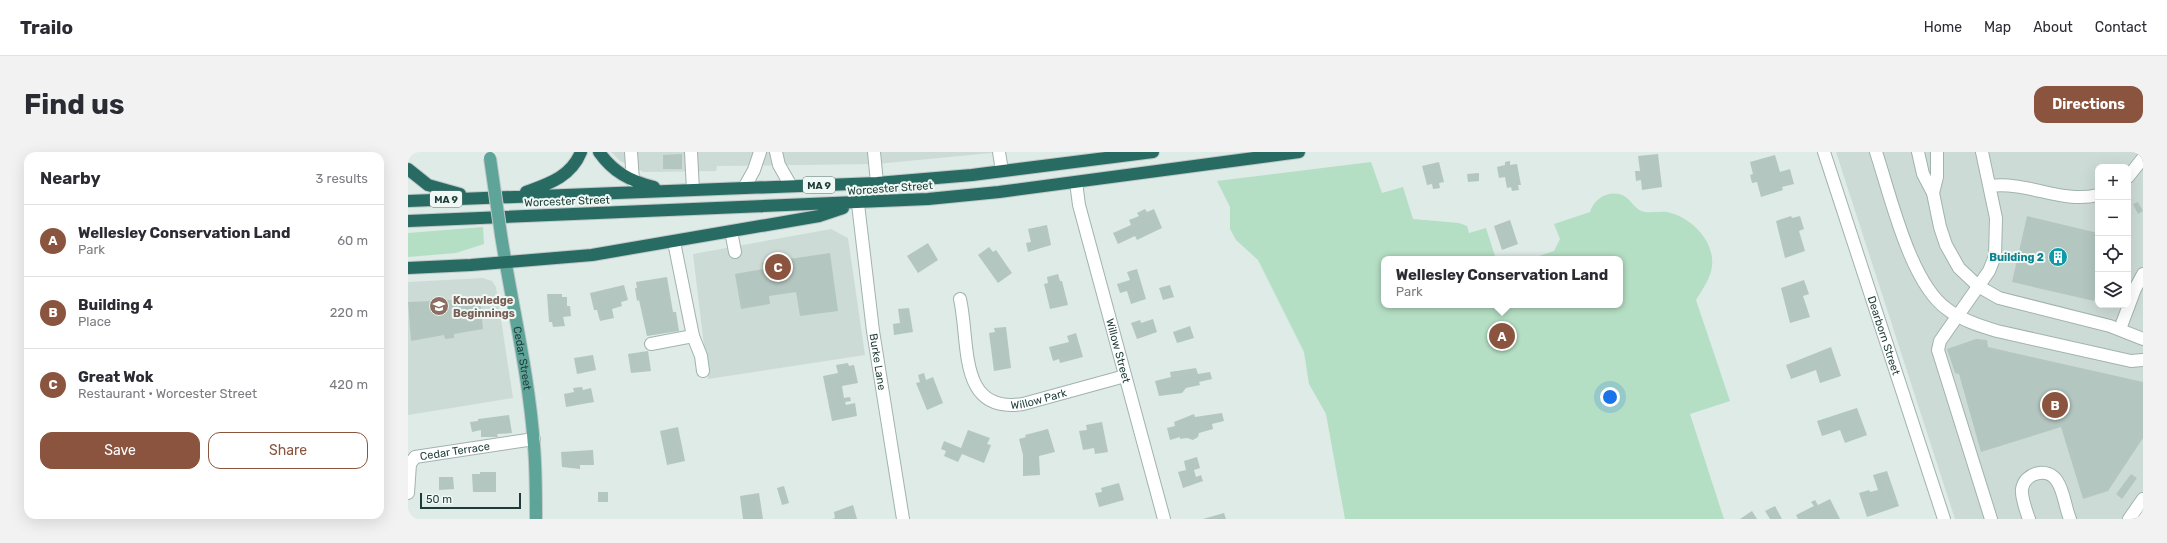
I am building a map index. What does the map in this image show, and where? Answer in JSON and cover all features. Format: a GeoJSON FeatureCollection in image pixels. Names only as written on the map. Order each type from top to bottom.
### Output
{"type":"FeatureCollection","features":[{"type":"Feature","properties":{"kind":"highway"},"geometry":{"type":"LineString","coordinates":[[514,196],[562,177],[573,166],[580,152]]}},
{"type":"Feature","properties":{"kind":"highway"},"geometry":{"type":"LineString","coordinates":[[599,152],[614,169],[633,181],[673,190]]}},
{"type":"Feature","properties":{"kind":"highway","name":"Worcester Street"},"geometry":{"type":"LineString","coordinates":[[408,200],[877,183],[1002,171],[1152,152]]}},
{"type":"Feature","properties":{"kind":"highway","name":"Worcester Street"},"geometry":{"type":"LineString","coordinates":[[408,221],[858,204],[967,196],[1299,152]]}},
{"type":"Feature","properties":{"kind":"highway"},"geometry":{"type":"LineString","coordinates":[[408,168],[428,185],[450,192],[483,198]]}},
{"type":"Feature","properties":{"kind":"highway"},"geometry":{"type":"LineString","coordinates":[[408,268],[592,255],[819,216],[858,204]]}},
{"type":"Feature","properties":{"kind":"main road","name":"Cedar Street"},"geometry":{"type":"LineString","coordinates":[[489,155],[501,235],[512,289],[534,439],[536,519]]}},
{"type":"Feature","properties":{"kind":"street"},"geometry":{"type":"LineString","coordinates":[[631,152],[633,181]]}},
{"type":"Feature","properties":{"kind":"street"},"geometry":{"type":"LineString","coordinates":[[691,152],[693,190]]}},
{"type":"Feature","properties":{"kind":"street"},"geometry":{"type":"LineString","coordinates":[[744,188],[754,170],[760,152]]}},
{"type":"Feature","properties":{"kind":"street"},"geometry":{"type":"LineString","coordinates":[[776,152],[779,165],[791,186]]}},
{"type":"Feature","properties":{"kind":"street"},"geometry":{"type":"LineString","coordinates":[[874,152],[877,183]]}},
{"type":"Feature","properties":{"kind":"street"},"geometry":{"type":"LineString","coordinates":[[999,152],[1002,171]]}},
{"type":"Feature","properties":{"kind":"street","name":"Dearborn Street"},"geometry":{"type":"LineString","coordinates":[[1824,152],[1944,519]]}},
{"type":"Feature","properties":{"kind":"street"},"geometry":{"type":"LineString","coordinates":[[1876,152],[1912,263],[1946,309],[1977,325],[1997,331],[2131,361],[2143,360]]}},
{"type":"Feature","properties":{"kind":"street"},"geometry":{"type":"LineString","coordinates":[[1918,152],[1923,174],[1933,193],[1940,227],[1950,254],[1959,268],[1978,286],[1992,295],[2008,301],[2120,330],[2143,339]]}},
{"type":"Feature","properties":{"kind":"street"},"geometry":{"type":"LineString","coordinates":[[1933,193],[1937,177],[1937,152]]}},
{"type":"Feature","properties":{"kind":"street"},"geometry":{"type":"LineString","coordinates":[[1982,152],[1996,218],[1995,256],[1989,271],[1940,341],[1939,358],[1991,519]]}},
{"type":"Feature","properties":{"kind":"street"},"geometry":{"type":"LineString","coordinates":[[2131,173],[2143,158]]}},
{"type":"Feature","properties":{"kind":"street","name":"Willow Street"},"geometry":{"type":"LineString","coordinates":[[1076,182],[1079,205],[1164,519]]}},
{"type":"Feature","properties":{"kind":"street"},"geometry":{"type":"LineString","coordinates":[[1990,186],[2011,184],[2080,198],[2095,196]]}},
{"type":"Feature","properties":{"kind":"street","name":"Burke Lane"},"geometry":{"type":"LineString","coordinates":[[858,204],[873,331],[903,519]]}},
{"type":"Feature","properties":{"kind":"street"},"geometry":{"type":"LineString","coordinates":[[731,231],[735,252]]}},
{"type":"Feature","properties":{"kind":"street"},"geometry":{"type":"LineString","coordinates":[[674,242],[693,336],[701,356],[703,371]]}},
{"type":"Feature","properties":{"kind":"street"},"geometry":{"type":"LineString","coordinates":[[2120,330],[2135,289],[2143,274]]}},
{"type":"Feature","properties":{"kind":"street","name":"Willow Park"},"geometry":{"type":"LineString","coordinates":[[960,299],[973,381],[979,394],[992,402],[1006,406],[1023,404],[1125,376]]}},
{"type":"Feature","properties":{"kind":"street"},"geometry":{"type":"LineString","coordinates":[[651,344],[693,336]]}},
{"type":"Feature","properties":{"kind":"street","name":"Cedar Terrace"},"geometry":{"type":"LineString","coordinates":[[408,493],[410,464],[415,457],[534,439]]}},
{"type":"Feature","properties":{"kind":"street"},"geometry":{"type":"LineString","coordinates":[[2029,519],[2022,496],[2023,486],[2030,476],[2043,472],[2050,474],[2058,481],[2070,519]]}},
{"type":"Feature","properties":{"kind":"street"},"geometry":{"type":"LineString","coordinates":[[2129,519],[2143,498]]}},
{"type":"Feature","properties":{"kind":"shaded area"},"geometry":{"type":"Polygon","coordinates":[[[611,152],[1002,152],[876,164],[717,166],[716,171],[644,172],[620,161],[611,152]]]}},
{"type":"Feature","properties":{"kind":"shaded area"},"geometry":{"type":"Polygon","coordinates":[[[1836,152],[2143,152],[2143,519],[1955,519],[1836,152]]]}},
{"type":"Feature","properties":{"kind":"shaded area"},"geometry":{"type":"Polygon","coordinates":[[[831,229],[848,238],[865,355],[708,379],[693,254],[831,229]]]}},
{"type":"Feature","properties":{"kind":"shaded area"},"geometry":{"type":"Polygon","coordinates":[[[483,278],[492,281],[496,287],[513,398],[408,415],[408,282],[483,278]]]}},
{"type":"Feature","properties":{"kind":"green space"},"geometry":{"type":"Polygon","coordinates":[[[1371,162],[1382,193],[1403,187],[1413,219],[1459,223],[1467,226],[1469,233],[1486,228],[1495,256],[1381,256],[1381,308],[1623,308],[1623,256],[1539,256],[1554,251],[1560,239],[1554,224],[1590,212],[1592,207],[1599,199],[1608,194],[1619,194],[1624,196],[1641,211],[1667,212],[1685,219],[1700,232],[1705,239],[1710,248],[1712,257],[1712,266],[1708,279],[1696,300],[1730,401],[1690,414],[1724,519],[1345,519],[1326,414],[1309,384],[1304,352],[1258,260],[1236,240],[1230,229],[1230,207],[1217,181],[1371,162]]]}},
{"type":"Feature","properties":{"kind":"green space"},"geometry":{"type":"Polygon","coordinates":[[[483,227],[484,244],[456,253],[408,257],[408,233],[483,227]]]}},
{"type":"Feature","properties":{"kind":"building"},"geometry":{"type":"Polygon","coordinates":[[[682,154],[682,169],[663,169],[663,155],[682,154]]]}},
{"type":"Feature","properties":{"kind":"building"},"geometry":{"type":"Polygon","coordinates":[[[1658,154],[1662,187],[1642,190],[1641,180],[1636,181],[1635,171],[1640,171],[1638,156],[1658,154]]]}},
{"type":"Feature","properties":{"kind":"building"},"geometry":{"type":"Polygon","coordinates":[[[1775,155],[1780,172],[1790,169],[1794,184],[1782,187],[1783,190],[1761,197],[1757,182],[1752,183],[1750,175],[1753,174],[1750,162],[1775,155]]]}},
{"type":"Feature","properties":{"kind":"building"},"geometry":{"type":"Polygon","coordinates":[[[1510,161],[1510,165],[1517,164],[1521,185],[1518,185],[1519,190],[1512,191],[1511,187],[1507,188],[1505,177],[1499,178],[1497,167],[1505,165],[1505,162],[1510,161]]]}},
{"type":"Feature","properties":{"kind":"building"},"geometry":{"type":"Polygon","coordinates":[[[1439,162],[1444,182],[1439,183],[1440,188],[1433,189],[1432,184],[1427,185],[1422,166],[1439,162]]]}},
{"type":"Feature","properties":{"kind":"building"},"geometry":{"type":"Polygon","coordinates":[[[1479,173],[1479,181],[1468,182],[1467,174],[1479,173]]]}},
{"type":"Feature","properties":{"kind":"building"},"geometry":{"type":"Polygon","coordinates":[[[2138,202],[2143,211],[2138,214],[2133,204],[2138,202]]]}},
{"type":"Feature","properties":{"kind":"building"},"geometry":{"type":"Polygon","coordinates":[[[1145,209],[1147,212],[1154,209],[1162,228],[1137,240],[1135,236],[1118,244],[1113,233],[1131,225],[1129,220],[1139,216],[1137,213],[1145,209]]]}},
{"type":"Feature","properties":{"kind":"building"},"geometry":{"type":"Polygon","coordinates":[[[1791,216],[1792,218],[1800,216],[1804,229],[1799,231],[1805,251],[1785,258],[1776,221],[1791,216]]]}},
{"type":"Feature","properties":{"kind":"building","name":"Building 2"},"geometry":{"type":"Polygon","coordinates":[[[2027,216],[2095,232],[2094,301],[2012,282],[2027,216]]]}},
{"type":"Feature","properties":{"kind":"building"},"geometry":{"type":"Polygon","coordinates":[[[1510,220],[1518,244],[1502,250],[1494,226],[1510,220]]]}},
{"type":"Feature","properties":{"kind":"building"},"geometry":{"type":"Polygon","coordinates":[[[1047,225],[1051,245],[1028,252],[1026,243],[1031,242],[1028,229],[1047,225]]]}},
{"type":"Feature","properties":{"kind":"building"},"geometry":{"type":"Polygon","coordinates":[[[928,243],[938,260],[918,273],[907,256],[928,243]]]}},
{"type":"Feature","properties":{"kind":"building"},"geometry":{"type":"Polygon","coordinates":[[[989,247],[993,252],[996,250],[1012,273],[998,283],[978,255],[989,247]]]}},
{"type":"Feature","properties":{"kind":"building"},"geometry":{"type":"Polygon","coordinates":[[[830,253],[838,311],[800,316],[796,292],[769,296],[770,304],[741,309],[735,274],[763,269],[762,263],[830,253]]]}},
{"type":"Feature","properties":{"kind":"building"},"geometry":{"type":"Polygon","coordinates":[[[1137,269],[1146,299],[1131,304],[1127,291],[1120,293],[1117,284],[1130,280],[1127,272],[1137,269]]]}},
{"type":"Feature","properties":{"kind":"building"},"geometry":{"type":"Polygon","coordinates":[[[1058,274],[1060,281],[1062,281],[1068,305],[1050,309],[1044,284],[1048,283],[1047,277],[1058,274]]]}},
{"type":"Feature","properties":{"kind":"building"},"geometry":{"type":"Polygon","coordinates":[[[667,277],[673,312],[676,312],[679,331],[647,336],[639,300],[637,301],[635,288],[637,288],[636,282],[667,277]]]}},
{"type":"Feature","properties":{"kind":"building"},"geometry":{"type":"Polygon","coordinates":[[[1804,280],[1809,294],[1803,296],[1810,317],[1790,323],[1781,288],[1804,280]]]}},
{"type":"Feature","properties":{"kind":"building"},"geometry":{"type":"Polygon","coordinates":[[[624,285],[628,300],[621,302],[622,306],[612,309],[614,318],[600,321],[597,310],[594,310],[590,293],[624,285]]]}},
{"type":"Feature","properties":{"kind":"building"},"geometry":{"type":"Polygon","coordinates":[[[1170,285],[1174,297],[1163,300],[1159,288],[1170,285]]]}},
{"type":"Feature","properties":{"kind":"building"},"geometry":{"type":"Polygon","coordinates":[[[547,294],[562,294],[562,297],[567,297],[567,306],[570,306],[571,316],[563,317],[565,326],[553,327],[552,322],[549,322],[547,294]]]}},
{"type":"Feature","properties":{"kind":"building"},"geometry":{"type":"Polygon","coordinates":[[[480,299],[483,329],[454,334],[454,338],[445,339],[444,335],[411,341],[408,302],[480,299]]]}},
{"type":"Feature","properties":{"kind":"building"},"geometry":{"type":"Polygon","coordinates":[[[909,308],[913,332],[894,335],[893,324],[900,323],[898,309],[909,308]]]}},
{"type":"Feature","properties":{"kind":"building"},"geometry":{"type":"Polygon","coordinates":[[[1153,319],[1157,332],[1137,339],[1131,323],[1140,320],[1141,323],[1153,319]]]}},
{"type":"Feature","properties":{"kind":"building"},"geometry":{"type":"Polygon","coordinates":[[[1190,326],[1194,338],[1177,343],[1173,332],[1190,326]]]}},
{"type":"Feature","properties":{"kind":"building"},"geometry":{"type":"Polygon","coordinates":[[[1006,327],[1011,368],[994,371],[989,333],[995,332],[994,328],[1006,327]]]}},
{"type":"Feature","properties":{"kind":"building"},"geometry":{"type":"Polygon","coordinates":[[[1076,333],[1083,357],[1060,363],[1059,359],[1053,361],[1049,347],[1069,342],[1067,336],[1076,333]]]}},
{"type":"Feature","properties":{"kind":"building"},"geometry":{"type":"Polygon","coordinates":[[[1976,339],[1987,340],[1988,347],[2143,382],[2143,438],[2108,491],[2083,499],[2061,427],[1981,452],[1959,374],[1955,373],[1947,349],[1976,339]]]}},
{"type":"Feature","properties":{"kind":"building"},"geometry":{"type":"Polygon","coordinates":[[[1831,347],[1841,376],[1820,383],[1816,370],[1791,379],[1786,365],[1831,347]]]}},
{"type":"Feature","properties":{"kind":"building"},"geometry":{"type":"Polygon","coordinates":[[[648,351],[651,371],[631,373],[628,354],[648,351]]]}},
{"type":"Feature","properties":{"kind":"building"},"geometry":{"type":"Polygon","coordinates":[[[593,355],[596,370],[577,374],[574,358],[593,355]]]}},
{"type":"Feature","properties":{"kind":"building"},"geometry":{"type":"Polygon","coordinates":[[[848,363],[849,366],[854,365],[858,383],[842,386],[844,398],[850,397],[851,401],[845,402],[846,405],[855,403],[857,416],[832,421],[823,376],[838,373],[836,365],[848,363]]]}},
{"type":"Feature","properties":{"kind":"building"},"geometry":{"type":"Polygon","coordinates":[[[1196,368],[1198,374],[1210,372],[1212,379],[1199,382],[1200,385],[1186,388],[1182,393],[1159,396],[1155,381],[1171,377],[1170,372],[1196,368]]]}},
{"type":"Feature","properties":{"kind":"building"},"geometry":{"type":"Polygon","coordinates":[[[924,373],[926,380],[933,377],[943,403],[927,410],[916,383],[920,382],[918,375],[924,373]]]}},
{"type":"Feature","properties":{"kind":"building"},"geometry":{"type":"Polygon","coordinates":[[[582,387],[583,390],[591,388],[594,402],[566,407],[564,394],[574,392],[573,388],[582,387]]]}},
{"type":"Feature","properties":{"kind":"building"},"geometry":{"type":"Polygon","coordinates":[[[1857,408],[1867,435],[1845,443],[1840,430],[1822,436],[1817,421],[1857,408]]]}},
{"type":"Feature","properties":{"kind":"building"},"geometry":{"type":"Polygon","coordinates":[[[1222,413],[1224,421],[1212,424],[1213,429],[1199,433],[1198,437],[1193,440],[1187,438],[1180,439],[1180,437],[1170,440],[1167,428],[1175,426],[1174,422],[1194,414],[1195,417],[1222,413]]]}},
{"type":"Feature","properties":{"kind":"building"},"geometry":{"type":"Polygon","coordinates":[[[509,415],[512,433],[497,434],[498,437],[481,437],[481,430],[472,432],[470,422],[478,421],[478,419],[509,415]]]}},
{"type":"Feature","properties":{"kind":"building"},"geometry":{"type":"Polygon","coordinates":[[[1102,422],[1108,452],[1095,454],[1094,448],[1083,450],[1079,431],[1087,430],[1086,425],[1102,422]]]}},
{"type":"Feature","properties":{"kind":"building"},"geometry":{"type":"Polygon","coordinates":[[[678,427],[685,461],[667,465],[660,431],[678,427]]]}},
{"type":"Feature","properties":{"kind":"building"},"geometry":{"type":"Polygon","coordinates":[[[1048,429],[1055,452],[1039,456],[1040,475],[1023,476],[1023,455],[1019,439],[1026,437],[1025,435],[1048,429]]]}},
{"type":"Feature","properties":{"kind":"building"},"geometry":{"type":"Polygon","coordinates":[[[968,430],[990,438],[987,444],[991,445],[984,463],[962,454],[958,462],[944,456],[946,451],[941,449],[944,441],[961,448],[968,430]]]}},
{"type":"Feature","properties":{"kind":"building"},"geometry":{"type":"Polygon","coordinates":[[[593,450],[594,465],[580,465],[580,469],[562,467],[561,452],[593,450]]]}},
{"type":"Feature","properties":{"kind":"building"},"geometry":{"type":"Polygon","coordinates":[[[1197,457],[1200,468],[1194,470],[1196,477],[1201,475],[1203,481],[1183,488],[1178,472],[1186,470],[1184,461],[1197,457]]]}},
{"type":"Feature","properties":{"kind":"building"},"geometry":{"type":"Polygon","coordinates":[[[1887,471],[1899,506],[1867,517],[1859,493],[1869,490],[1870,492],[1878,490],[1873,475],[1887,471]]]}},
{"type":"Feature","properties":{"kind":"building"},"geometry":{"type":"Polygon","coordinates":[[[480,472],[496,472],[496,492],[473,492],[472,474],[480,474],[480,472]]]}},
{"type":"Feature","properties":{"kind":"building"},"geometry":{"type":"Polygon","coordinates":[[[2131,474],[2137,478],[2122,499],[2116,494],[2131,474]]]}},
{"type":"Feature","properties":{"kind":"building"},"geometry":{"type":"Polygon","coordinates":[[[439,477],[453,477],[454,489],[439,490],[439,477]]]}},
{"type":"Feature","properties":{"kind":"building"},"geometry":{"type":"Polygon","coordinates":[[[1119,483],[1124,500],[1099,507],[1095,493],[1102,492],[1101,488],[1119,483]]]}},
{"type":"Feature","properties":{"kind":"building"},"geometry":{"type":"Polygon","coordinates":[[[784,486],[789,503],[782,505],[777,488],[784,486]]]}},
{"type":"Feature","properties":{"kind":"building"},"geometry":{"type":"Polygon","coordinates":[[[598,492],[608,492],[608,502],[598,502],[598,492]]]}},
{"type":"Feature","properties":{"kind":"building"},"geometry":{"type":"Polygon","coordinates":[[[759,493],[763,519],[743,519],[740,496],[759,493]]]}},
{"type":"Feature","properties":{"kind":"building"},"geometry":{"type":"Polygon","coordinates":[[[1830,499],[1840,519],[1798,519],[1796,515],[1814,506],[1811,502],[1815,500],[1818,505],[1830,499]]]}},
{"type":"Feature","properties":{"kind":"building"},"geometry":{"type":"Polygon","coordinates":[[[853,505],[857,519],[832,519],[835,518],[834,512],[853,505]]]}},
{"type":"Feature","properties":{"kind":"building"},"geometry":{"type":"Polygon","coordinates":[[[1775,506],[1782,519],[1770,519],[1765,511],[1775,506]]]}},
{"type":"Feature","properties":{"kind":"building"},"geometry":{"type":"Polygon","coordinates":[[[1752,511],[1757,519],[1740,519],[1752,511]]]}},
{"type":"Feature","properties":{"kind":"building"},"geometry":{"type":"Polygon","coordinates":[[[1224,513],[1226,519],[1203,519],[1224,513]]]}},
{"type":"Feature","properties":{"kind":"place","name":"Building 2"},"geometry":{"type":"Point","coordinates":[2058,257]}},
{"type":"Feature","properties":{"kind":"place","name":"Great Wok"},"geometry":{"type":"Point","coordinates":[778,267]}},
{"type":"Feature","properties":{"kind":"place","name":"Knowledge Beginnings"},"geometry":{"type":"Point","coordinates":[439,306]}},
{"type":"Feature","properties":{"kind":"place","name":"Wellesley Conservation Land"},"geometry":{"type":"Point","coordinates":[1502,336]}},
{"type":"Feature","properties":{"kind":"place","name":"Building 4"},"geometry":{"type":"Point","coordinates":[2055,405]}}]}
